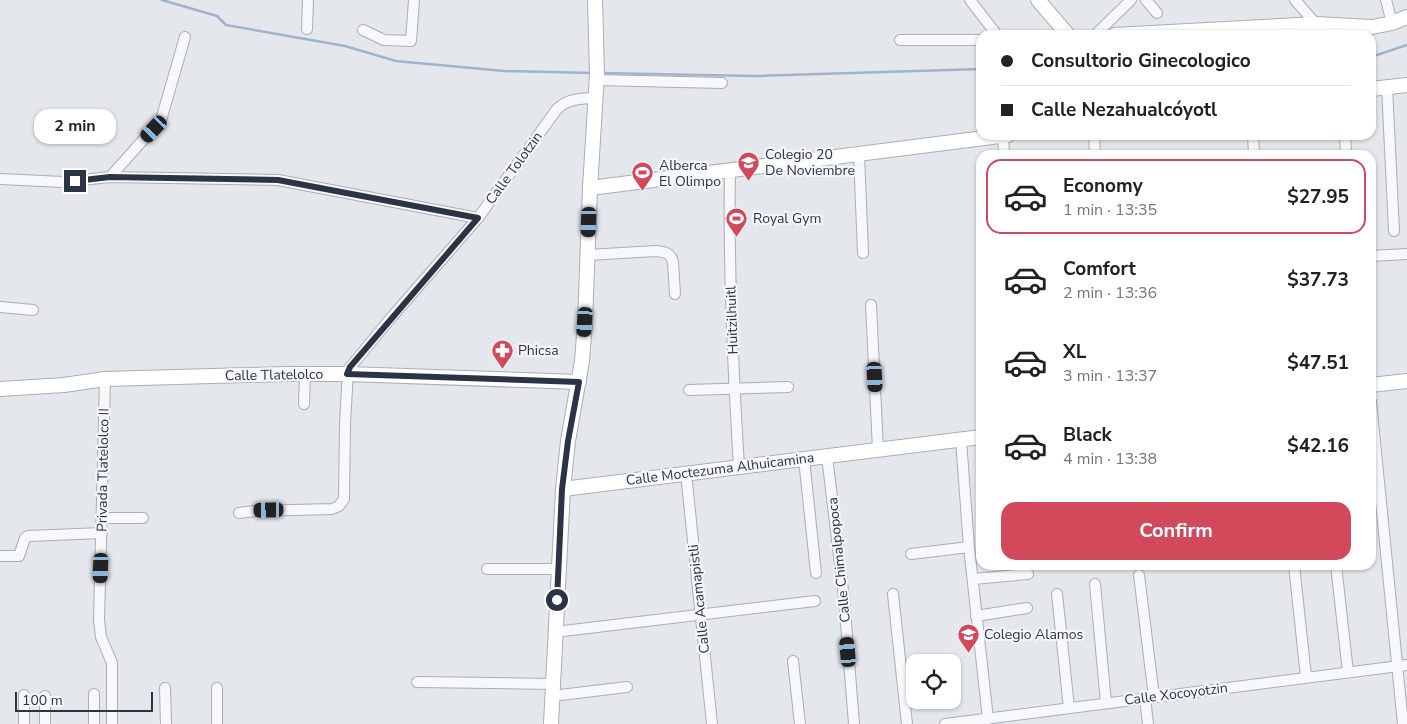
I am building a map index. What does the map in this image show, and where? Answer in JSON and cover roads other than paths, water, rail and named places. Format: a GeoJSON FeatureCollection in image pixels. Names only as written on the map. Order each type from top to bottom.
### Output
{"type":"FeatureCollection","features":[{"type":"Feature","properties":{"kind":"main road"},"geometry":{"type":"LineString","coordinates":[[551,724],[562,489],[568,441],[579,382],[585,322],[590,188],[597,75],[595,0]]}},
{"type":"Feature","properties":{"kind":"main road"},"geometry":{"type":"LineString","coordinates":[[1038,0],[1064,30]]}},
{"type":"Feature","properties":{"kind":"main road"},"geometry":{"type":"LineString","coordinates":[[1206,30],[1316,24],[1372,26],[1392,23],[1407,17]]}},
{"type":"Feature","properties":{"kind":"main road"},"geometry":{"type":"LineString","coordinates":[[1376,88],[1407,85]]}},
{"type":"Feature","properties":{"kind":"main road"},"geometry":{"type":"LineString","coordinates":[[590,188],[730,172],[976,140]]}},
{"type":"Feature","properties":{"kind":"main road","name":"Calle Tlatelolco"},"geometry":{"type":"LineString","coordinates":[[0,389],[105,379],[305,374],[579,382]]}},
{"type":"Feature","properties":{"kind":"main road"},"geometry":{"type":"LineString","coordinates":[[1376,384],[1407,381]]}},
{"type":"Feature","properties":{"kind":"main road","name":"Calle Moctezuma Alhuicamina"},"geometry":{"type":"LineString","coordinates":[[562,489],[976,438]]}},
{"type":"Feature","properties":{"kind":"street"},"geometry":{"type":"LineString","coordinates":[[307,29],[308,0]]}},
{"type":"Feature","properties":{"kind":"street"},"geometry":{"type":"LineString","coordinates":[[363,30],[384,40],[411,41],[414,0]]}},
{"type":"Feature","properties":{"kind":"street"},"geometry":{"type":"LineString","coordinates":[[970,0],[993,30]]}},
{"type":"Feature","properties":{"kind":"street"},"geometry":{"type":"LineString","coordinates":[[1099,30],[1131,0]]}},
{"type":"Feature","properties":{"kind":"street"},"geometry":{"type":"LineString","coordinates":[[1146,0],[1157,12]]}},
{"type":"Feature","properties":{"kind":"street"},"geometry":{"type":"LineString","coordinates":[[1294,0],[1316,24]]}},
{"type":"Feature","properties":{"kind":"street"},"geometry":{"type":"LineString","coordinates":[[1385,0],[1392,23]]}},
{"type":"Feature","properties":{"kind":"street"},"geometry":{"type":"LineString","coordinates":[[110,177],[161,120],[185,37]]}},
{"type":"Feature","properties":{"kind":"street"},"geometry":{"type":"LineString","coordinates":[[900,40],[976,40]]}},
{"type":"Feature","properties":{"kind":"street"},"geometry":{"type":"LineString","coordinates":[[597,75],[722,83]]}},
{"type":"Feature","properties":{"kind":"street"},"geometry":{"type":"LineString","coordinates":[[1387,87],[1394,232]]}},
{"type":"Feature","properties":{"kind":"street","name":"Calle Tolotzin"},"geometry":{"type":"LineString","coordinates":[[347,374],[350,367],[390,319],[478,218],[557,109],[571,100],[596,98]]}},
{"type":"Feature","properties":{"kind":"street"},"geometry":{"type":"LineString","coordinates":[[859,155],[863,253]]}},
{"type":"Feature","properties":{"kind":"street","name":"Huitzilhuitl"},"geometry":{"type":"LineString","coordinates":[[730,172],[729,248],[739,467]]}},
{"type":"Feature","properties":{"kind":"street"},"geometry":{"type":"LineString","coordinates":[[0,179],[63,182],[110,177],[278,180],[478,218]]}},
{"type":"Feature","properties":{"kind":"street"},"geometry":{"type":"LineString","coordinates":[[588,255],[666,252],[672,257],[675,294]]}},
{"type":"Feature","properties":{"kind":"street"},"geometry":{"type":"LineString","coordinates":[[1376,256],[1407,254]]}},
{"type":"Feature","properties":{"kind":"street"},"geometry":{"type":"LineString","coordinates":[[871,305],[878,450]]}},
{"type":"Feature","properties":{"kind":"street"},"geometry":{"type":"LineString","coordinates":[[0,307],[33,310]]}},
{"type":"Feature","properties":{"kind":"street"},"geometry":{"type":"LineString","coordinates":[[304,404],[305,374]]}},
{"type":"Feature","properties":{"kind":"street"},"geometry":{"type":"LineString","coordinates":[[239,513],[323,510],[336,508],[342,503],[344,498],[347,374]]}},
{"type":"Feature","properties":{"kind":"street","name":"Privada Tlatelolco II"},"geometry":{"type":"LineString","coordinates":[[105,379],[99,620],[101,637],[112,664],[112,724]]}},
{"type":"Feature","properties":{"kind":"street"},"geometry":{"type":"LineString","coordinates":[[689,390],[788,387]]}},
{"type":"Feature","properties":{"kind":"street"},"geometry":{"type":"LineString","coordinates":[[960,440],[969,547],[988,718]]}},
{"type":"Feature","properties":{"kind":"street"},"geometry":{"type":"LineString","coordinates":[[1376,443],[1403,665],[1403,724]]}},
{"type":"Feature","properties":{"kind":"street","name":"Calle Chimalpopoca"},"geometry":{"type":"LineString","coordinates":[[827,456],[844,598],[854,724]]}},
{"type":"Feature","properties":{"kind":"street"},"geometry":{"type":"LineString","coordinates":[[804,459],[816,573]]}},
{"type":"Feature","properties":{"kind":"street","name":"Calle Acamapistli"},"geometry":{"type":"LineString","coordinates":[[686,473],[712,724]]}},
{"type":"Feature","properties":{"kind":"street"},"geometry":{"type":"LineString","coordinates":[[102,518],[143,518]]}},
{"type":"Feature","properties":{"kind":"street"},"geometry":{"type":"LineString","coordinates":[[0,556],[19,556],[25,538],[28,536],[102,533]]}},
{"type":"Feature","properties":{"kind":"street"},"geometry":{"type":"LineString","coordinates":[[911,554],[969,547]]}},
{"type":"Feature","properties":{"kind":"street"},"geometry":{"type":"LineString","coordinates":[[486,569],[559,569]]}},
{"type":"Feature","properties":{"kind":"street"},"geometry":{"type":"LineString","coordinates":[[1295,570],[1306,677]]}},
{"type":"Feature","properties":{"kind":"street"},"geometry":{"type":"LineString","coordinates":[[1337,570],[1348,672]]}},
{"type":"Feature","properties":{"kind":"street"},"geometry":{"type":"LineString","coordinates":[[973,579],[1028,574]]}},
{"type":"Feature","properties":{"kind":"street"},"geometry":{"type":"LineString","coordinates":[[1139,575],[1150,698],[1148,724]]}},
{"type":"Feature","properties":{"kind":"street"},"geometry":{"type":"LineString","coordinates":[[1095,584],[1106,704]]}},
{"type":"Feature","properties":{"kind":"street"},"geometry":{"type":"LineString","coordinates":[[893,594],[907,724]]}},
{"type":"Feature","properties":{"kind":"street"},"geometry":{"type":"LineString","coordinates":[[1058,594],[1069,708]]}},
{"type":"Feature","properties":{"kind":"street"},"geometry":{"type":"LineString","coordinates":[[556,632],[815,601]]}},
{"type":"Feature","properties":{"kind":"street"},"geometry":{"type":"LineString","coordinates":[[976,616],[1027,608]]}},
{"type":"Feature","properties":{"kind":"street"},"geometry":{"type":"LineString","coordinates":[[793,661],[800,724]]}},
{"type":"Feature","properties":{"kind":"street","name":"Calle Xocoyotzin"},"geometry":{"type":"LineString","coordinates":[[945,724],[973,723],[988,718],[1024,720],[1069,708],[1403,665]]}},
{"type":"Feature","properties":{"kind":"street"},"geometry":{"type":"LineString","coordinates":[[417,682],[553,690],[627,688]]}},
{"type":"Feature","properties":{"kind":"street"},"geometry":{"type":"LineString","coordinates":[[165,688],[166,724]]}},
{"type":"Feature","properties":{"kind":"street"},"geometry":{"type":"LineString","coordinates":[[217,688],[217,724]]}},
{"type":"Feature","properties":{"kind":"street"},"geometry":{"type":"LineString","coordinates":[[94,694],[94,724]]}},
{"type":"Feature","properties":{"kind":"street"},"geometry":{"type":"LineString","coordinates":[[24,695],[24,724]]}},
{"type":"Feature","properties":{"kind":"street"},"geometry":{"type":"LineString","coordinates":[[45,696],[45,724]]}},
{"type":"Feature","properties":{"kind":"waterway"},"geometry":{"type":"LineString","coordinates":[[162,0],[217,16],[226,25],[345,46],[396,61],[504,71],[592,73]]}},
{"type":"Feature","properties":{"kind":"waterway"},"geometry":{"type":"LineString","coordinates":[[1376,55],[1407,45]]}},
{"type":"Feature","properties":{"kind":"waterway"},"geometry":{"type":"LineString","coordinates":[[600,73],[753,76],[976,69]]}},
{"type":"Feature","properties":{"kind":"place","name":"Colegio 20 De Noviembre"},"geometry":{"type":"Point","coordinates":[749,181]}},
{"type":"Feature","properties":{"kind":"place","name":"Alberca El Olimpo"},"geometry":{"type":"Point","coordinates":[643,192]}},
{"type":"Feature","properties":{"kind":"place","name":"Royal Gym"},"geometry":{"type":"Point","coordinates":[737,237]}},
{"type":"Feature","properties":{"kind":"place","name":"Phicsa"},"geometry":{"type":"Point","coordinates":[502,369]}},
{"type":"Feature","properties":{"kind":"place","name":"Colegio Alamos"},"geometry":{"type":"Point","coordinates":[968,653]}}]}
